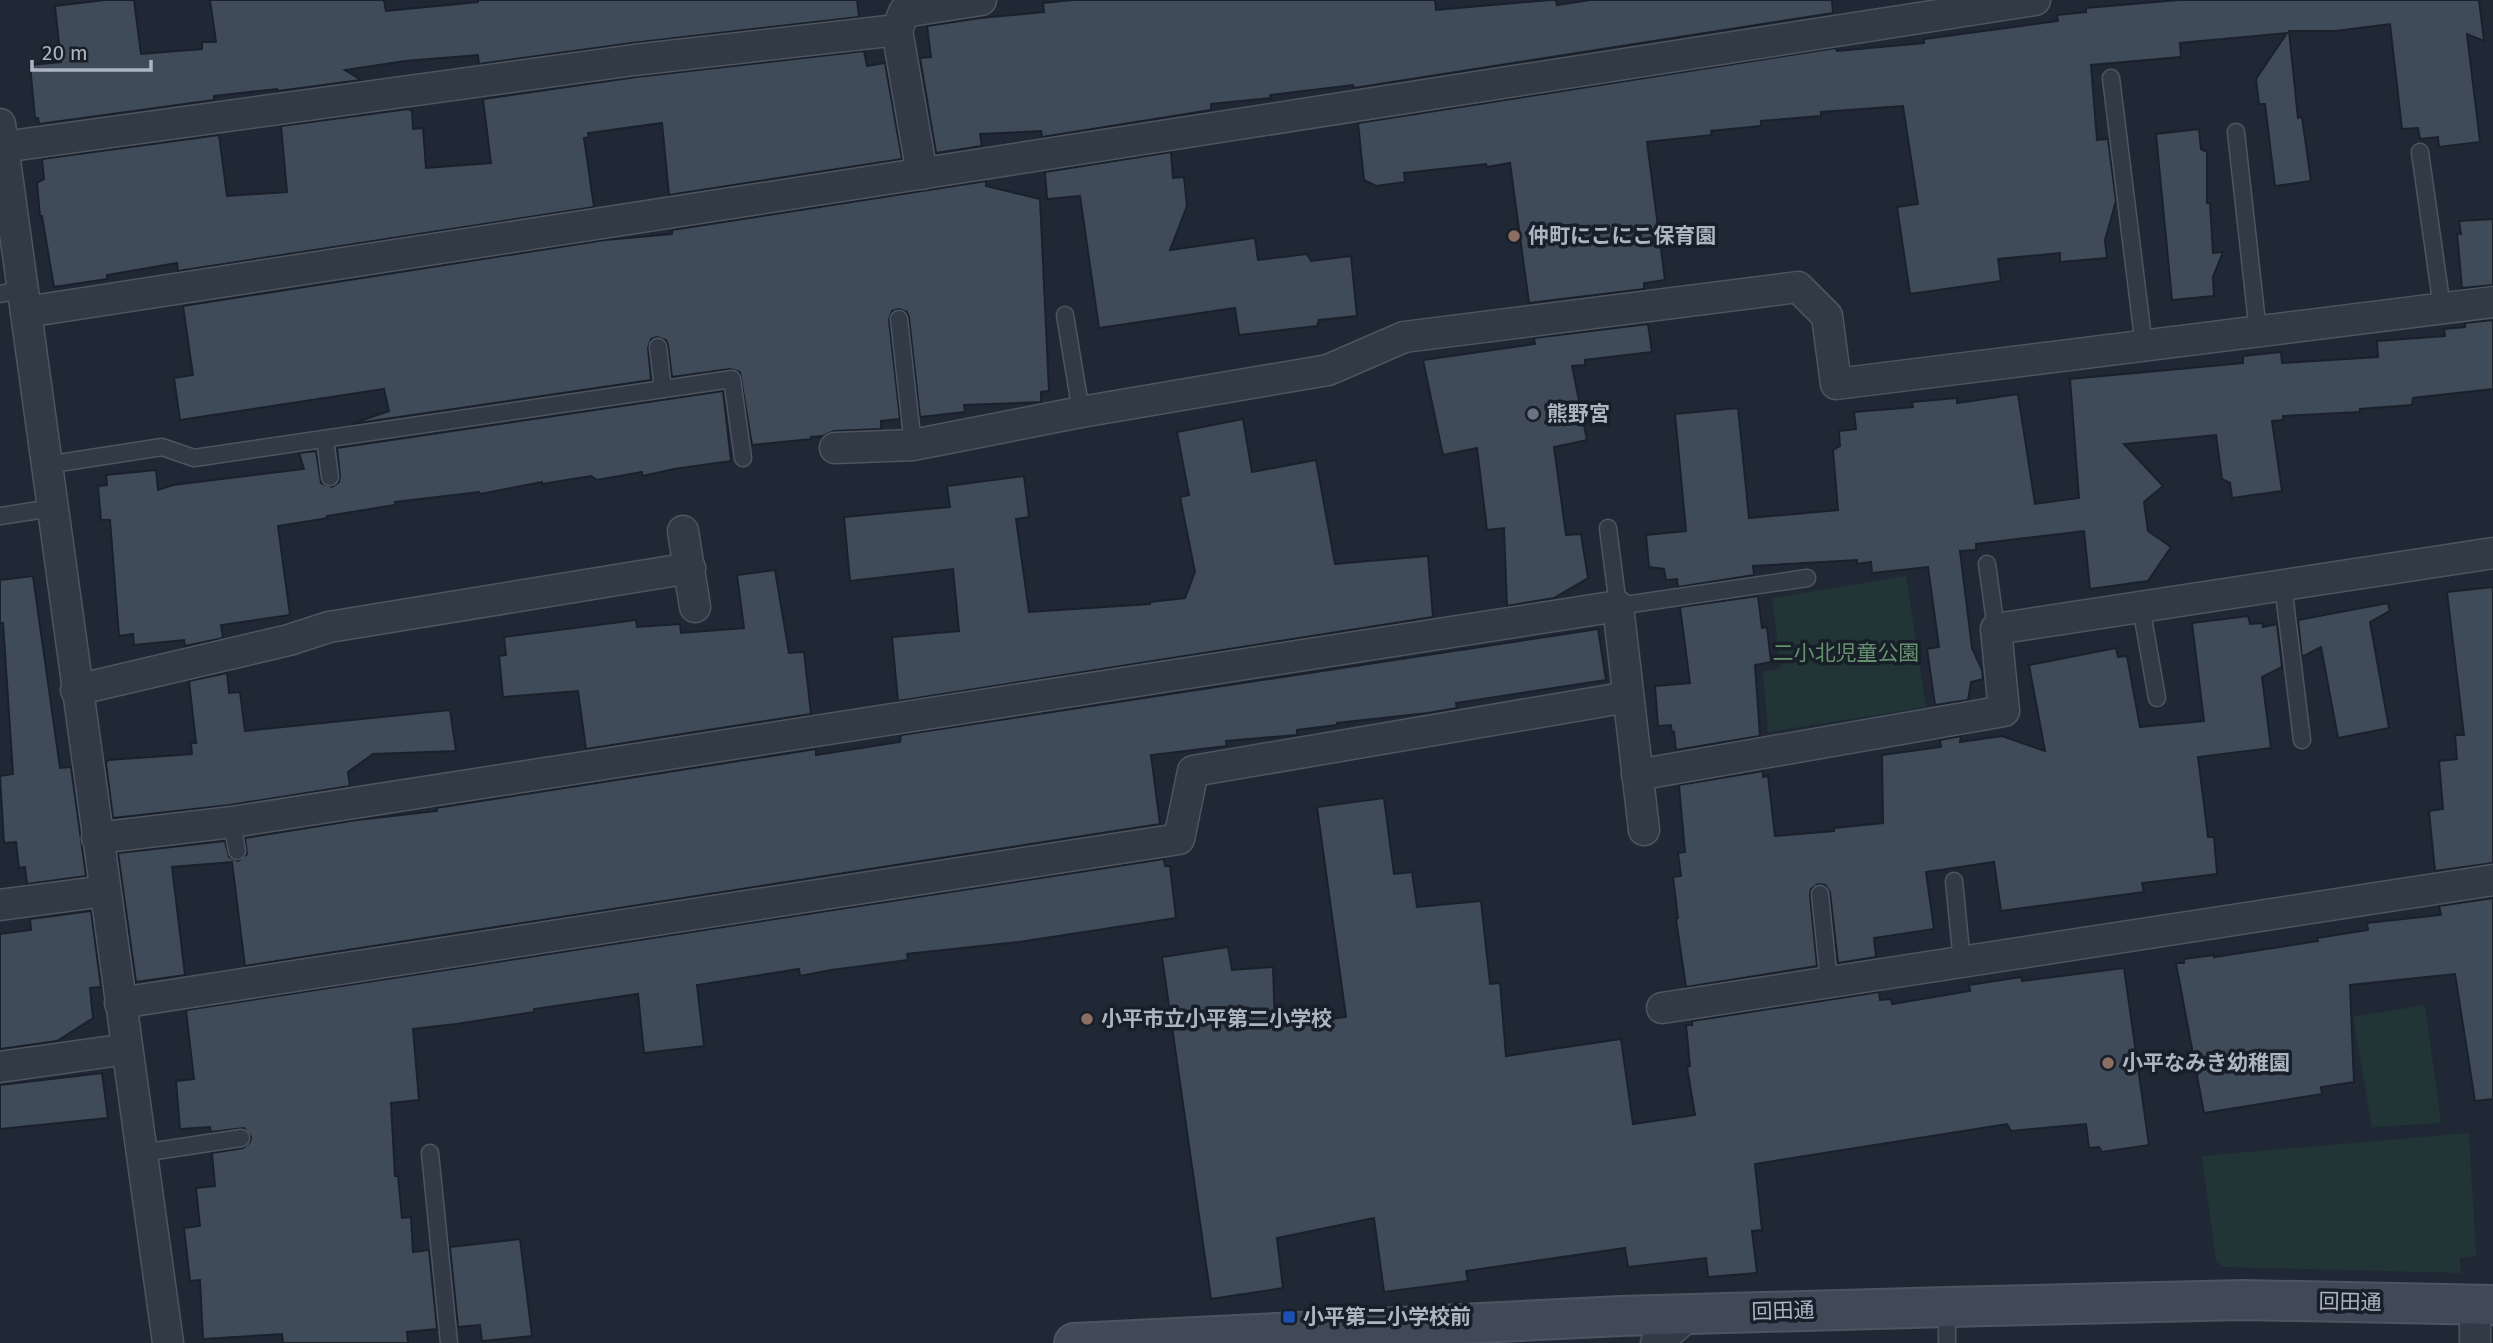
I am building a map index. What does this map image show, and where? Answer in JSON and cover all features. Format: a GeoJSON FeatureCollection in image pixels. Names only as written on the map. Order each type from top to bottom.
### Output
{"type":"FeatureCollection","features":[{"type":"Feature","properties":{"kind":"street"},"geometry":{"type":"LineString","coordinates":[[922,174],[897,30],[904,12],[982,0]]}},
{"type":"Feature","properties":{"kind":"street"},"geometry":{"type":"LineString","coordinates":[[16,299],[922,174],[2035,0]]}},
{"type":"Feature","properties":{"kind":"street"},"geometry":{"type":"LineString","coordinates":[[168,1343],[46,465],[16,299],[2,152],[621,62],[897,30]]}},
{"type":"Feature","properties":{"kind":"street"},"geometry":{"type":"LineString","coordinates":[[835,448],[913,446],[1081,412],[1328,370],[1404,337],[1798,287],[1827,316],[1836,384],[2493,302]]}},
{"type":"Feature","properties":{"kind":"street"},"geometry":{"type":"LineString","coordinates":[[683,531],[695,607]]}},
{"type":"Feature","properties":{"kind":"street"},"geometry":{"type":"LineString","coordinates":[[1637,775],[2004,711],[1996,629],[2493,553]]}},
{"type":"Feature","properties":{"kind":"street"},"geometry":{"type":"LineString","coordinates":[[76,690],[289,640],[328,627],[690,568]]}},
{"type":"Feature","properties":{"kind":"street"},"geometry":{"type":"LineString","coordinates":[[97,838],[235,837],[1618,606],[1644,830]]}},
{"type":"Feature","properties":{"kind":"street"},"geometry":{"type":"LineString","coordinates":[[120,1003],[1179,839],[1192,771],[1628,696]]}},
{"type":"Feature","properties":{"kind":"street"},"geometry":{"type":"LineString","coordinates":[[1661,1008],[2493,880]]}},
{"type":"Feature","properties":{"kind":"street"},"geometry":{"type":"LineString","coordinates":[[0,905],[105,891]]}},
{"type":"Feature","properties":{"kind":"street"},"geometry":{"type":"LineString","coordinates":[[0,1067],[127,1049]]}},
{"type":"Feature","properties":{"kind":"street","name":"回田通"},"geometry":{"type":"LineString","coordinates":[[1088,1342],[1689,1315],[1947,1325],[2243,1300],[2484,1305]]}},
{"type":"Feature","properties":{"kind":"street"},"geometry":{"type":"LineString","coordinates":[[2475,1343],[2484,1305]]}},
{"type":"Feature","properties":{"kind":"street"},"geometry":{"type":"LineString","coordinates":[[1656,1343],[1689,1315]]}},
{"type":"Feature","properties":{"kind":"lane"},"geometry":{"type":"LineString","coordinates":[[2111,78],[2144,346]]}},
{"type":"Feature","properties":{"kind":"lane"},"geometry":{"type":"LineString","coordinates":[[2236,132],[2258,332]]}},
{"type":"Feature","properties":{"kind":"lane"},"geometry":{"type":"LineString","coordinates":[[2420,152],[2442,309]]}},
{"type":"Feature","properties":{"kind":"lane"},"geometry":{"type":"LineString","coordinates":[[1065,315],[1081,412]]}},
{"type":"Feature","properties":{"kind":"lane"},"geometry":{"type":"LineString","coordinates":[[899,319],[913,446]]}},
{"type":"Feature","properties":{"kind":"lane"},"geometry":{"type":"LineString","coordinates":[[658,347],[663,389]]}},
{"type":"Feature","properties":{"kind":"lane"},"geometry":{"type":"LineString","coordinates":[[46,465],[162,447],[194,458],[732,379],[743,458]]}},
{"type":"Feature","properties":{"kind":"lane"},"geometry":{"type":"LineString","coordinates":[[325,439],[330,477]]}},
{"type":"Feature","properties":{"kind":"lane"},"geometry":{"type":"LineString","coordinates":[[0,516],[52,508]]}},
{"type":"Feature","properties":{"kind":"lane"},"geometry":{"type":"LineString","coordinates":[[1608,528],[1618,606],[1807,578]]}},
{"type":"Feature","properties":{"kind":"lane"},"geometry":{"type":"LineString","coordinates":[[1987,564],[1996,629]]}},
{"type":"Feature","properties":{"kind":"lane"},"geometry":{"type":"LineString","coordinates":[[2283,585],[2302,740]]}},
{"type":"Feature","properties":{"kind":"lane"},"geometry":{"type":"LineString","coordinates":[[2141,607],[2157,698]]}},
{"type":"Feature","properties":{"kind":"lane"},"geometry":{"type":"LineString","coordinates":[[1954,881],[1962,962]]}},
{"type":"Feature","properties":{"kind":"lane"},"geometry":{"type":"LineString","coordinates":[[1820,894],[1829,982]]}},
{"type":"Feature","properties":{"kind":"lane"},"geometry":{"type":"LineString","coordinates":[[142,1153],[242,1138]]}},
{"type":"Feature","properties":{"kind":"lane"},"geometry":{"type":"LineString","coordinates":[[430,1153],[449,1343]]}},
{"type":"Feature","properties":{"kind":"green space","name":"二小北児童公園"},"geometry":{"type":"Polygon","coordinates":[[[1906,576],[1926,707],[1768,732],[1763,672],[1781,668],[1772,598],[1906,576]]]}},
{"type":"Feature","properties":{"kind":"green space"},"geometry":{"type":"Polygon","coordinates":[[[2425,1005],[2441,1123],[2372,1127],[2353,1017],[2425,1005]]]}},
{"type":"Feature","properties":{"kind":"green space"},"geometry":{"type":"Polygon","coordinates":[[[2469,1133],[2476,1256],[2460,1258],[2461,1273],[2225,1267],[2216,1262],[2202,1156],[2469,1133]]]}},
{"type":"Feature","properties":{"kind":"building"},"geometry":{"type":"Polygon","coordinates":[[[105,0],[134,0],[141,54],[202,49],[202,42],[216,42],[210,0],[384,0],[386,11],[478,0],[857,0],[859,17],[479,64],[478,55],[405,61],[345,70],[361,80],[214,96],[214,100],[39,124],[38,118],[35,118],[30,65],[61,62],[55,6],[105,0]]]}},
{"type":"Feature","properties":{"kind":"building"},"geometry":{"type":"Polygon","coordinates":[[[1073,0],[1435,0],[1436,10],[1550,0],[1556,0],[1557,5],[1590,0],[1832,0],[1833,13],[1354,88],[1353,85],[1211,104],[1211,110],[1042,137],[1041,131],[980,134],[982,146],[936,153],[920,58],[931,57],[927,26],[1044,12],[1043,3],[1073,0]]]}},
{"type":"Feature","properties":{"kind":"building"},"geometry":{"type":"Polygon","coordinates":[[[2179,0],[2479,0],[2484,41],[2467,34],[2480,142],[2439,147],[2438,137],[2420,139],[2418,128],[2402,129],[2390,24],[2336,31],[2289,31],[2298,118],[2302,117],[2311,181],[2275,186],[2265,104],[2259,104],[2256,79],[2287,33],[2180,43],[2181,57],[2091,65],[2097,140],[2108,139],[2116,201],[2105,240],[2107,258],[2060,262],[2060,253],[1998,259],[2001,281],[1910,294],[1897,207],[1918,204],[1903,106],[1821,112],[1821,116],[1761,121],[1761,126],[1711,131],[1712,135],[1647,142],[1665,280],[1644,283],[1644,289],[1529,303],[1510,163],[1404,173],[1405,182],[1376,186],[1364,180],[1358,123],[1836,48],[1837,51],[1924,43],[1924,39],[2058,21],[2057,15],[2086,12],[2086,8],[2179,0]]]}},
{"type":"Feature","properties":{"kind":"building"},"geometry":{"type":"Polygon","coordinates":[[[864,51],[867,66],[885,63],[902,159],[669,195],[662,123],[588,133],[589,137],[584,138],[594,207],[178,271],[177,263],[107,275],[107,279],[54,287],[40,216],[37,183],[44,179],[42,159],[219,135],[227,196],[287,192],[281,126],[408,109],[412,111],[413,129],[423,128],[426,168],[491,163],[483,99],[636,77],[864,51]]]}},
{"type":"Feature","properties":{"kind":"building"},"geometry":{"type":"Polygon","coordinates":[[[2199,129],[2201,149],[2207,152],[2207,203],[2210,203],[2213,253],[2223,252],[2213,277],[2214,296],[2172,300],[2156,134],[2199,129]]]}},
{"type":"Feature","properties":{"kind":"building"},"geometry":{"type":"Polygon","coordinates":[[[1171,152],[1173,178],[1184,177],[1187,206],[1170,250],[1255,238],[1258,260],[1307,254],[1311,261],[1351,256],[1357,316],[1319,320],[1317,326],[1239,335],[1235,308],[1099,328],[1080,196],[1047,199],[1045,172],[1171,152]]]}},
{"type":"Feature","properties":{"kind":"building"},"geometry":{"type":"Polygon","coordinates":[[[986,181],[986,186],[1040,199],[1049,391],[1041,392],[1041,402],[964,405],[965,412],[920,417],[909,318],[907,312],[899,309],[892,311],[889,320],[900,419],[881,421],[881,429],[834,431],[811,439],[752,445],[740,372],[730,369],[672,377],[668,345],[666,340],[657,337],[651,339],[648,348],[651,380],[351,424],[389,411],[384,389],[180,420],[174,378],[193,375],[183,306],[605,240],[672,234],[672,230],[986,181]]]}},
{"type":"Feature","properties":{"kind":"building"},"geometry":{"type":"Polygon","coordinates":[[[2493,219],[2493,285],[2462,288],[2457,233],[2461,234],[2459,221],[2493,219]]]}},
{"type":"Feature","properties":{"kind":"building"},"geometry":{"type":"Polygon","coordinates":[[[2493,320],[2493,389],[2413,398],[2412,405],[2360,409],[2360,412],[2283,416],[2283,420],[2272,421],[2282,491],[2232,498],[2230,483],[2222,479],[2216,435],[2124,444],[2163,486],[2144,502],[2148,531],[2171,547],[2148,581],[2090,589],[2084,531],[1976,544],[1976,550],[1960,551],[1972,648],[1983,679],[1971,682],[1968,700],[1935,705],[1927,649],[1939,647],[1928,567],[1872,573],[1871,562],[1857,564],[1857,560],[1753,566],[1754,575],[1678,587],[1677,579],[1666,580],[1664,569],[1649,567],[1646,535],[1686,531],[1675,414],[1738,408],[1749,518],[1838,510],[1833,450],[1840,446],[1839,431],[1856,429],[1854,412],[1913,407],[1912,402],[1957,398],[1957,403],[2018,394],[2035,504],[2079,498],[2070,379],[2243,363],[2243,356],[2281,352],[2282,363],[2378,357],[2377,341],[2445,336],[2444,329],[2465,327],[2465,323],[2493,320]]]}},
{"type":"Feature","properties":{"kind":"building"},"geometry":{"type":"Polygon","coordinates":[[[1648,324],[1652,352],[1585,360],[1585,365],[1572,366],[1587,440],[1554,447],[1566,535],[1581,534],[1588,578],[1554,598],[1507,606],[1504,528],[1487,530],[1477,448],[1443,455],[1423,360],[1535,344],[1534,338],[1648,324]]]}},
{"type":"Feature","properties":{"kind":"building"},"geometry":{"type":"Polygon","coordinates":[[[723,391],[731,461],[642,476],[642,472],[597,480],[591,476],[480,494],[395,502],[395,505],[278,526],[290,615],[221,625],[223,638],[185,646],[184,640],[134,645],[133,634],[119,636],[110,520],[101,520],[98,486],[107,485],[106,475],[156,470],[158,490],[173,485],[304,469],[299,453],[316,451],[321,483],[332,487],[339,482],[340,476],[337,448],[723,391]]]}},
{"type":"Feature","properties":{"kind":"building"},"geometry":{"type":"Polygon","coordinates":[[[1243,419],[1252,472],[1316,460],[1335,564],[1428,556],[1433,617],[898,701],[892,637],[959,631],[953,569],[850,581],[844,517],[950,507],[947,486],[1024,476],[1029,517],[1016,519],[1029,612],[1150,604],[1185,598],[1195,572],[1180,497],[1189,495],[1177,432],[1243,419]]]}},
{"type":"Feature","properties":{"kind":"building"},"geometry":{"type":"Polygon","coordinates":[[[775,570],[789,653],[804,652],[811,714],[586,749],[578,691],[503,697],[499,656],[506,655],[504,637],[636,620],[637,627],[680,624],[681,633],[744,628],[737,575],[775,570]]]}},
{"type":"Feature","properties":{"kind":"building"},"geometry":{"type":"Polygon","coordinates":[[[33,576],[60,768],[71,767],[86,876],[27,884],[25,867],[19,868],[16,842],[4,843],[0,776],[13,774],[3,623],[0,623],[0,580],[33,576]]]}},
{"type":"Feature","properties":{"kind":"building"},"geometry":{"type":"Polygon","coordinates":[[[2493,587],[2493,863],[2435,871],[2429,811],[2443,809],[2439,761],[2457,759],[2455,735],[2464,735],[2447,592],[2493,587]]]}},
{"type":"Feature","properties":{"kind":"building"},"geometry":{"type":"Polygon","coordinates":[[[1758,596],[1762,628],[1767,627],[1771,662],[1755,665],[1760,736],[1676,750],[1671,725],[1658,726],[1655,686],[1690,683],[1680,607],[1758,596]]]}},
{"type":"Feature","properties":{"kind":"building"},"geometry":{"type":"Polygon","coordinates":[[[2388,603],[2390,611],[2370,622],[2389,728],[2338,738],[2321,647],[2302,657],[2298,620],[2388,603]]]}},
{"type":"Feature","properties":{"kind":"building"},"geometry":{"type":"Polygon","coordinates":[[[2248,616],[2250,624],[2262,623],[2263,627],[2277,624],[2282,667],[2262,677],[2271,748],[2198,757],[2208,837],[2214,837],[2217,874],[2142,883],[2144,892],[2001,911],[1994,862],[1926,872],[1934,929],[1874,938],[1876,957],[1838,963],[1830,892],[1825,885],[1818,884],[1811,889],[1810,895],[1817,966],[1686,987],[1673,877],[1681,876],[1678,853],[1685,852],[1679,785],[1763,771],[1763,777],[1768,776],[1775,836],[1883,823],[1882,755],[1941,747],[1940,740],[1961,736],[1960,742],[2002,736],[2045,751],[2029,665],[2116,648],[2118,657],[2127,656],[2140,727],[2204,721],[2192,623],[2248,616]]]}},
{"type":"Feature","properties":{"kind":"building"},"geometry":{"type":"Polygon","coordinates":[[[1598,629],[1606,680],[1456,703],[1457,708],[1428,713],[1297,730],[1297,735],[1226,741],[1227,746],[1151,755],[1160,824],[245,966],[232,862],[172,867],[185,975],[136,982],[118,853],[225,841],[229,857],[238,861],[247,854],[245,838],[357,820],[437,811],[436,808],[816,749],[816,755],[900,742],[901,735],[1598,629]]]}},
{"type":"Feature","properties":{"kind":"building"},"geometry":{"type":"Polygon","coordinates":[[[227,673],[229,693],[240,692],[245,731],[450,710],[456,751],[373,754],[348,772],[350,786],[230,805],[113,818],[106,763],[108,760],[192,754],[191,743],[196,743],[189,681],[227,673]]]}},
{"type":"Feature","properties":{"kind":"building"},"geometry":{"type":"Polygon","coordinates":[[[1384,798],[1394,874],[1412,872],[1417,907],[1481,901],[1490,984],[1500,983],[1506,1056],[1621,1039],[1633,1124],[1695,1115],[1687,1067],[1690,1066],[1686,1025],[1692,1025],[1692,1021],[1879,992],[1880,1000],[1891,999],[1892,1004],[1970,991],[1969,985],[2021,977],[2022,981],[2124,968],[2149,1145],[2102,1152],[2099,1147],[2089,1148],[2086,1124],[2011,1131],[2007,1124],[1755,1164],[1762,1230],[1752,1231],[1757,1273],[1708,1277],[1706,1258],[1628,1267],[1625,1248],[1466,1271],[1468,1281],[1384,1292],[1374,1218],[1277,1238],[1283,1288],[1211,1299],[1162,957],[1228,947],[1232,970],[1273,967],[1275,1026],[1346,1017],[1317,807],[1384,798]]]}},
{"type":"Feature","properties":{"kind":"building"},"geometry":{"type":"Polygon","coordinates":[[[1164,859],[1165,866],[1170,866],[1176,918],[1019,942],[907,954],[908,960],[800,976],[799,969],[697,985],[704,1046],[644,1053],[638,994],[413,1029],[419,1100],[391,1103],[395,1176],[398,1176],[402,1218],[411,1217],[413,1252],[429,1250],[437,1329],[407,1332],[408,1343],[283,1343],[282,1334],[203,1339],[200,1280],[190,1281],[184,1228],[200,1226],[196,1188],[215,1186],[212,1153],[243,1148],[250,1142],[251,1137],[244,1128],[211,1132],[210,1127],[180,1129],[176,1081],[194,1079],[186,1010],[1164,859]]]}},
{"type":"Feature","properties":{"kind":"building"},"geometry":{"type":"Polygon","coordinates":[[[2493,898],[2493,1099],[2475,1101],[2455,974],[2350,985],[2354,1082],[2321,1087],[2322,1094],[2204,1113],[2176,963],[2184,963],[2184,959],[2318,941],[2317,938],[2368,930],[2367,923],[2441,915],[2439,906],[2493,898]]]}},
{"type":"Feature","properties":{"kind":"building"},"geometry":{"type":"Polygon","coordinates":[[[91,911],[101,987],[90,988],[93,1018],[57,1041],[0,1049],[0,934],[31,930],[30,919],[91,911]]]}},
{"type":"Feature","properties":{"kind":"building"},"geometry":{"type":"Polygon","coordinates":[[[102,1073],[108,1118],[0,1129],[0,1085],[102,1073]]]}},
{"type":"Feature","properties":{"kind":"building"},"geometry":{"type":"Polygon","coordinates":[[[520,1239],[532,1336],[482,1341],[480,1325],[458,1327],[450,1247],[520,1239]]]}},
{"type":"Feature","properties":{"kind":"place","name":"仲町にこにこ保育園"},"geometry":{"type":"Point","coordinates":[1514,236]}},
{"type":"Feature","properties":{"kind":"place","name":"熊野宮"},"geometry":{"type":"Point","coordinates":[1533,414]}},
{"type":"Feature","properties":{"kind":"place","name":"小平市立小平第二小学校"},"geometry":{"type":"Point","coordinates":[1087,1019]}},
{"type":"Feature","properties":{"kind":"place","name":"小平なみき幼稚園"},"geometry":{"type":"Point","coordinates":[2108,1063]}},
{"type":"Feature","properties":{"kind":"place","name":"小平第二小学校前"},"geometry":{"type":"Point","coordinates":[1289,1317]}}]}
